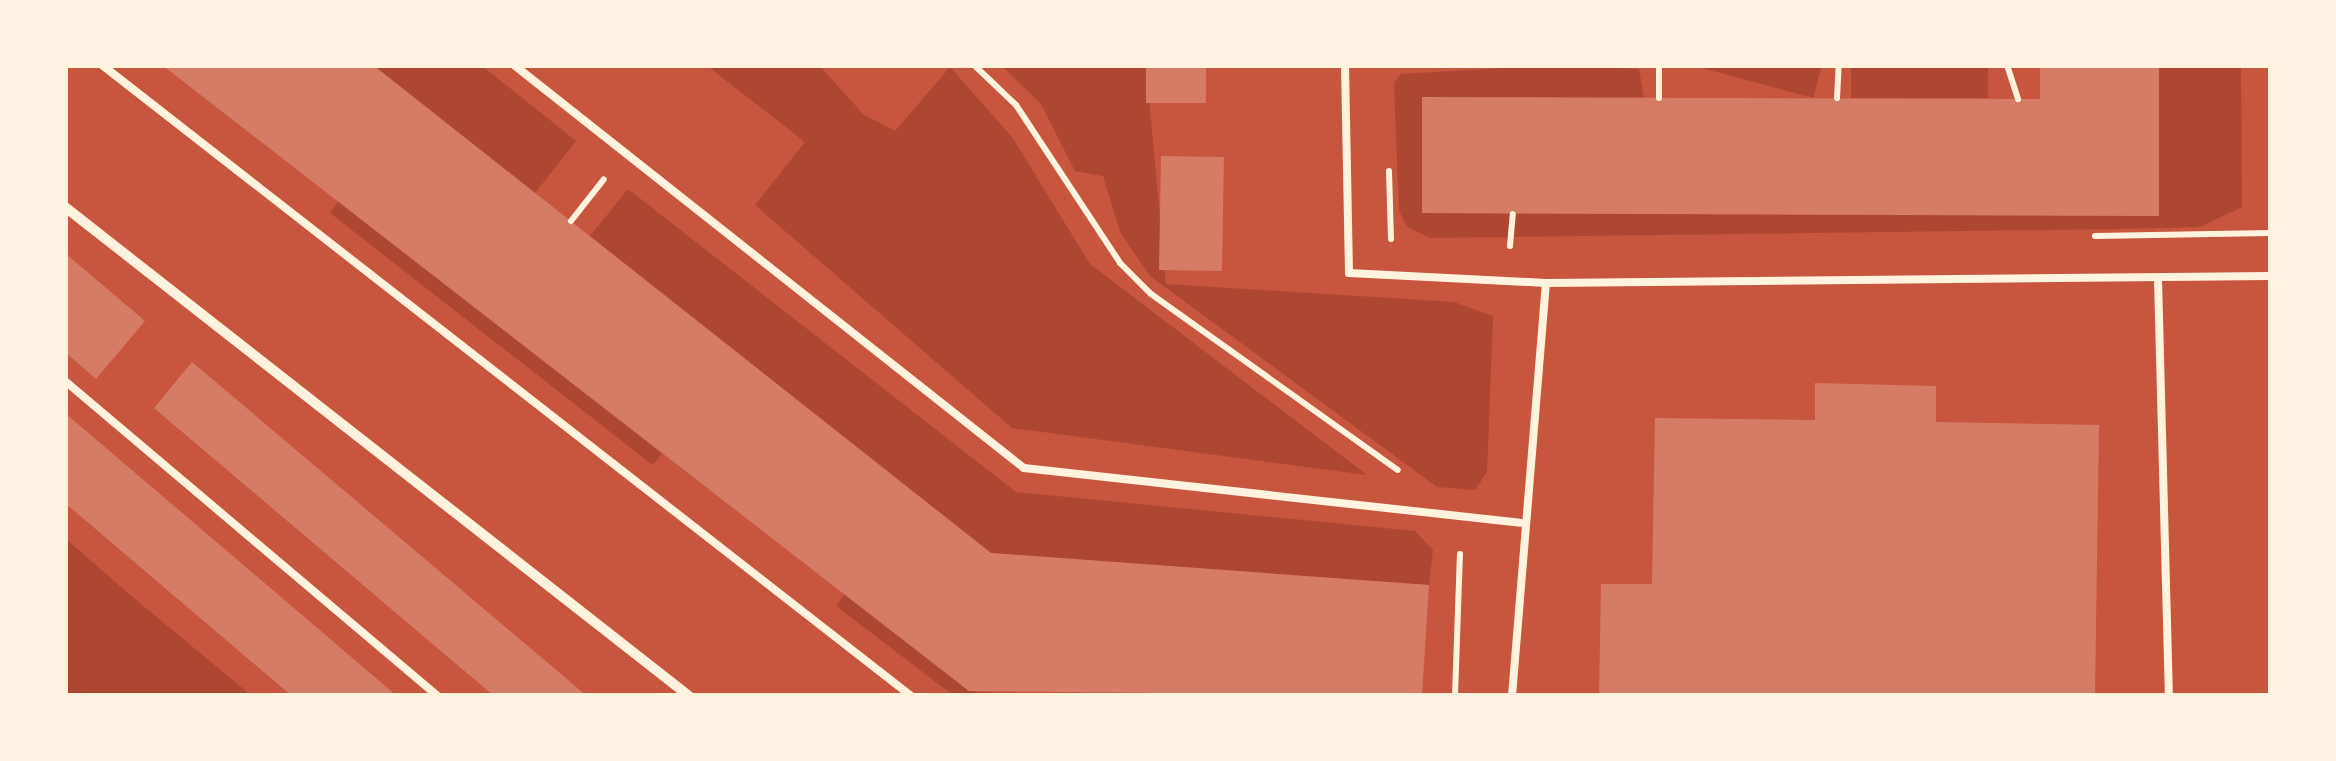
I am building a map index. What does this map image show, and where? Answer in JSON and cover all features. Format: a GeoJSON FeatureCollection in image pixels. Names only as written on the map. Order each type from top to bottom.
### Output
{"type":"FeatureCollection","features":[{"type":"Feature","properties":{"kind":"street"},"geometry":{"type":"LineString","coordinates":[[65,207],[689,696]]}},
{"type":"Feature","properties":{"kind":"lane"},"geometry":{"type":"LineString","coordinates":[[102,65],[911,696]]}},
{"type":"Feature","properties":{"kind":"lane"},"geometry":{"type":"LineString","coordinates":[[514,65],[1024,468],[1520,523]]}},
{"type":"Feature","properties":{"kind":"lane"},"geometry":{"type":"LineString","coordinates":[[1345,65],[1349,273],[1546,283],[2271,276]]}},
{"type":"Feature","properties":{"kind":"lane"},"geometry":{"type":"LineString","coordinates":[[2158,279],[2169,696]]}},
{"type":"Feature","properties":{"kind":"lane"},"geometry":{"type":"LineString","coordinates":[[1512,696],[1520,523],[1546,283]]}},
{"type":"Feature","properties":{"kind":"lane"},"geometry":{"type":"LineString","coordinates":[[65,381],[438,696]]}},
{"type":"Feature","properties":{"kind":"path"},"geometry":{"type":"LineString","coordinates":[[974,65],[1016,105],[1120,264],[1151,294],[1461,515],[1455,696]]}},
{"type":"Feature","properties":{"kind":"path"},"geometry":{"type":"LineString","coordinates":[[1659,65],[1660,98]]}},
{"type":"Feature","properties":{"kind":"path"},"geometry":{"type":"LineString","coordinates":[[1838,98],[1839,65]]}},
{"type":"Feature","properties":{"kind":"path"},"geometry":{"type":"LineString","coordinates":[[2007,65],[2018,99]]}},
{"type":"Feature","properties":{"kind":"path"},"geometry":{"type":"LineString","coordinates":[[1388,156],[1392,247],[1411,247]]}},
{"type":"Feature","properties":{"kind":"path"},"geometry":{"type":"LineString","coordinates":[[571,221],[591,196]]}},
{"type":"Feature","properties":{"kind":"path"},"geometry":{"type":"LineString","coordinates":[[1510,246],[1512,214]]}},
{"type":"Feature","properties":{"kind":"path"},"geometry":{"type":"LineString","coordinates":[[2076,236],[2271,233]]}},
{"type":"Feature","properties":{"kind":"path"},"geometry":{"type":"LineString","coordinates":[[1490,246],[1530,245]]}},
{"type":"Feature","properties":{"kind":"shaded area"},"geometry":{"type":"Polygon","coordinates":[[[373,65],[481,65],[576,141],[535,193],[373,65]]]}},
{"type":"Feature","properties":{"kind":"shaded area"},"geometry":{"type":"Polygon","coordinates":[[[706,65],[819,65],[863,114],[895,131],[950,67],[1012,137],[1090,264],[1367,475],[1012,428],[755,205],[805,142],[706,65]]]}},
{"type":"Feature","properties":{"kind":"shaded area"},"geometry":{"type":"Polygon","coordinates":[[[1001,65],[1146,65],[1166,284],[1454,302],[1493,316],[1487,472],[1475,490],[1437,487],[1150,276],[1120,232],[1103,176],[1075,171],[1041,104],[1001,65]]]}},
{"type":"Feature","properties":{"kind":"shaded area"},"geometry":{"type":"Polygon","coordinates":[[[1557,65],[1639,69],[1644,98],[1423,213],[2158,216],[2159,65],[2241,65],[2242,207],[2200,227],[2119,229],[1430,238],[1407,227],[1399,211],[1394,83],[1401,74],[1557,65]]]}},
{"type":"Feature","properties":{"kind":"shaded area"},"geometry":{"type":"Polygon","coordinates":[[[1691,65],[1822,65],[1813,98],[1691,65]]]}},
{"type":"Feature","properties":{"kind":"shaded area"},"geometry":{"type":"Polygon","coordinates":[[[1851,65],[1988,65],[1988,98],[1851,98],[1851,65]]]}},
{"type":"Feature","properties":{"kind":"shaded area"},"geometry":{"type":"Polygon","coordinates":[[[628,189],[1016,492],[1415,531],[1433,550],[1429,585],[991,553],[590,236],[628,189]]]}},
{"type":"Feature","properties":{"kind":"shaded area"},"geometry":{"type":"Polygon","coordinates":[[[339,201],[662,453],[653,465],[330,213],[339,201]]]}},
{"type":"Feature","properties":{"kind":"shaded area"},"geometry":{"type":"Polygon","coordinates":[[[65,538],[129,594],[252,696],[65,696],[65,538]]]}},
{"type":"Feature","properties":{"kind":"shaded area"},"geometry":{"type":"Polygon","coordinates":[[[845,594],[969,691],[1040,696],[954,696],[836,606],[845,594]]]}},
{"type":"Feature","properties":{"kind":"building"},"geometry":{"type":"Polygon","coordinates":[[[162,65],[373,65],[991,553],[1429,585],[1422,696],[969,691],[162,65]]]}},
{"type":"Feature","properties":{"kind":"building"},"geometry":{"type":"Polygon","coordinates":[[[1146,65],[1206,65],[1206,103],[1146,103],[1146,65]]]}},
{"type":"Feature","properties":{"kind":"building"},"geometry":{"type":"Polygon","coordinates":[[[2040,65],[2159,65],[2159,216],[1422,213],[1422,97],[2040,99],[2040,65]]]}},
{"type":"Feature","properties":{"kind":"building"},"geometry":{"type":"Polygon","coordinates":[[[1161,156],[1224,157],[1222,271],[1159,270],[1161,156]]]}},
{"type":"Feature","properties":{"kind":"building"},"geometry":{"type":"Polygon","coordinates":[[[65,253],[145,321],[96,379],[65,352],[65,253]]]}},
{"type":"Feature","properties":{"kind":"building"},"geometry":{"type":"Polygon","coordinates":[[[192,362],[587,696],[494,696],[154,408],[192,362]]]}},
{"type":"Feature","properties":{"kind":"building"},"geometry":{"type":"Polygon","coordinates":[[[1815,383],[1936,386],[1936,422],[2099,425],[2095,696],[1599,696],[1601,584],[1652,584],[1655,418],[1815,420],[1815,383]]]}},
{"type":"Feature","properties":{"kind":"building"},"geometry":{"type":"Polygon","coordinates":[[[65,413],[397,696],[292,696],[65,503],[65,413]]]}}]}
